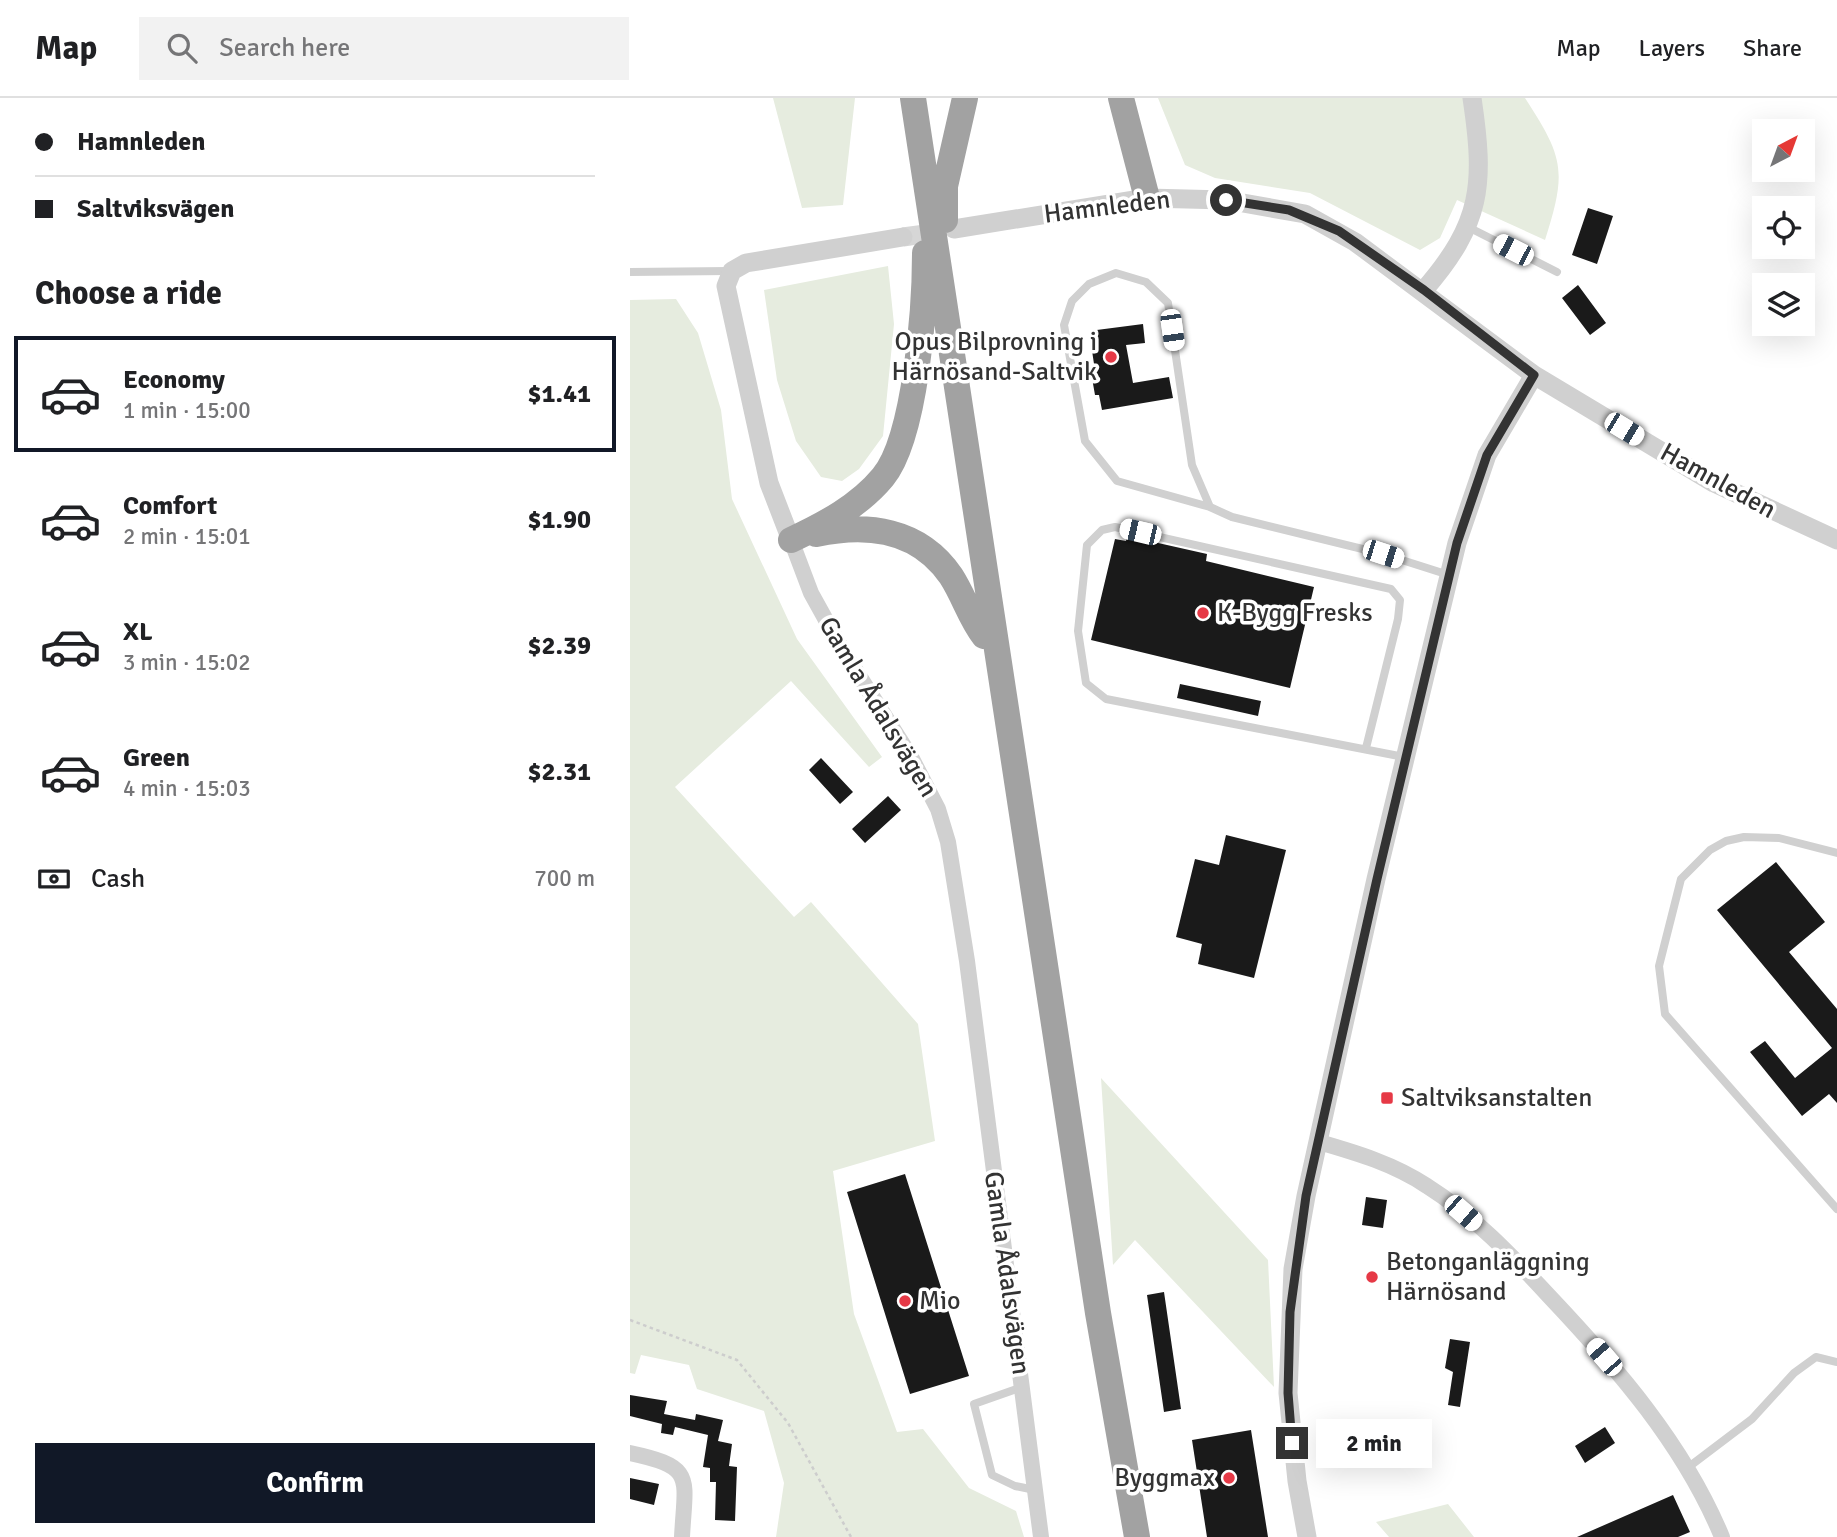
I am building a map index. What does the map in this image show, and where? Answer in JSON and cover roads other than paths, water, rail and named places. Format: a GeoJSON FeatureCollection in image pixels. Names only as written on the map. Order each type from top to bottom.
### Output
{"type":"FeatureCollection","features":[{"type":"Feature","properties":{"kind":"highway"},"geometry":{"type":"LineString","coordinates":[[900,98],[1122,1537]]}},
{"type":"Feature","properties":{"kind":"highway"},"geometry":{"type":"LineString","coordinates":[[791,540],[818,527],[869,491],[885,475],[898,449],[915,377],[922,247],[914,98]]}},
{"type":"Feature","properties":{"kind":"highway"},"geometry":{"type":"LineString","coordinates":[[922,247],[946,242],[945,186],[965,98]]}},
{"type":"Feature","properties":{"kind":"highway"},"geometry":{"type":"LineString","coordinates":[[1121,98],[1147,198]]}},
{"type":"Feature","properties":{"kind":"highway"},"geometry":{"type":"LineString","coordinates":[[922,247],[1137,1537]]}},
{"type":"Feature","properties":{"kind":"highway"},"geometry":{"type":"LineString","coordinates":[[791,540],[866,527],[906,538],[935,558],[949,574],[968,605],[972,621],[984,636]]}},
{"type":"Feature","properties":{"kind":"street"},"geometry":{"type":"LineString","coordinates":[[1424,290],[1447,263],[1468,227],[1477,192],[1479,160],[1472,98]]}},
{"type":"Feature","properties":{"kind":"street","name":"Hamnleden"},"geometry":{"type":"LineString","coordinates":[[954,229],[1147,198],[1226,200],[1305,214],[1339,231],[1424,290],[1534,375],[1714,483],[1837,540]]}},
{"type":"Feature","properties":{"kind":"street"},"geometry":{"type":"LineString","coordinates":[[733,271],[746,263],[763,259],[922,247]]}},
{"type":"Feature","properties":{"kind":"street","name":"Gamla Ådalsvägen"},"geometry":{"type":"LineString","coordinates":[[733,271],[726,286],[729,309],[769,483],[811,593],[842,649],[911,757],[938,809],[948,842],[967,961],[1041,1537]]}},
{"type":"Feature","properties":{"kind":"street"},"geometry":{"type":"LineString","coordinates":[[1307,1537],[1290,1424],[1290,1312],[1303,1208],[1449,575],[1487,455],[1534,375]]}},
{"type":"Feature","properties":{"kind":"street"},"geometry":{"type":"LineString","coordinates":[[1319,1142],[1382,1162],[1406,1173],[1429,1186],[1486,1232],[1604,1357],[1652,1416],[1686,1469],[1722,1537]]}},
{"type":"Feature","properties":{"kind":"street"},"geometry":{"type":"LineString","coordinates":[[630,1453],[666,1460],[678,1471],[684,1490],[682,1537]]}},
{"type":"Feature","properties":{"kind":"lane"},"geometry":{"type":"LineString","coordinates":[[1468,227],[1557,272]]}},
{"type":"Feature","properties":{"kind":"lane"},"geometry":{"type":"LineString","coordinates":[[630,272],[733,271]]}},
{"type":"Feature","properties":{"kind":"lane"},"geometry":{"type":"LineString","coordinates":[[1210,507],[1192,466],[1168,303],[1146,282],[1116,273],[1089,284],[1072,301],[1064,325],[1085,441],[1117,481],[1210,507],[1232,517],[1383,554],[1449,575]]}},
{"type":"Feature","properties":{"kind":"lane"},"geometry":{"type":"LineString","coordinates":[[1366,748],[1398,619],[1400,600],[1391,589],[1115,527],[1102,530],[1087,545],[1078,632],[1086,684],[1106,699],[1406,757]]}},
{"type":"Feature","properties":{"kind":"lane"},"geometry":{"type":"LineString","coordinates":[[1837,853],[1779,838],[1726,841],[1710,850],[1681,879],[1659,965],[1665,1014],[1837,1209]]}},
{"type":"Feature","properties":{"kind":"lane"},"geometry":{"type":"LineString","coordinates":[[1686,1469],[1752,1419],[1794,1373],[1816,1357],[1837,1362]]}},
{"type":"Feature","properties":{"kind":"lane"},"geometry":{"type":"LineString","coordinates":[[1022,1387],[974,1404],[992,1475],[1015,1486],[1035,1490]]}},
{"type":"Feature","properties":{"kind":"tunnel"},"geometry":{"type":"LineString","coordinates":[[903,237],[946,231]]}},
{"type":"Feature","properties":{"kind":"place","name":"Opus Bilprovning i Härnösand-Saltvik"},"geometry":{"type":"Point","coordinates":[1111,357]}},
{"type":"Feature","properties":{"kind":"place","name":"K-Bygg Fresks"},"geometry":{"type":"Point","coordinates":[1203,613]}},
{"type":"Feature","properties":{"kind":"place","name":"Saltviksanstalten"},"geometry":{"type":"Point","coordinates":[1387,1098]}},
{"type":"Feature","properties":{"kind":"place","name":"Betonganläggning Härnösand"},"geometry":{"type":"Point","coordinates":[1372,1277]}},
{"type":"Feature","properties":{"kind":"place","name":"Mio"},"geometry":{"type":"Point","coordinates":[905,1301]}},
{"type":"Feature","properties":{"kind":"place","name":"Byggmax"},"geometry":{"type":"Point","coordinates":[1229,1478]}}]}
